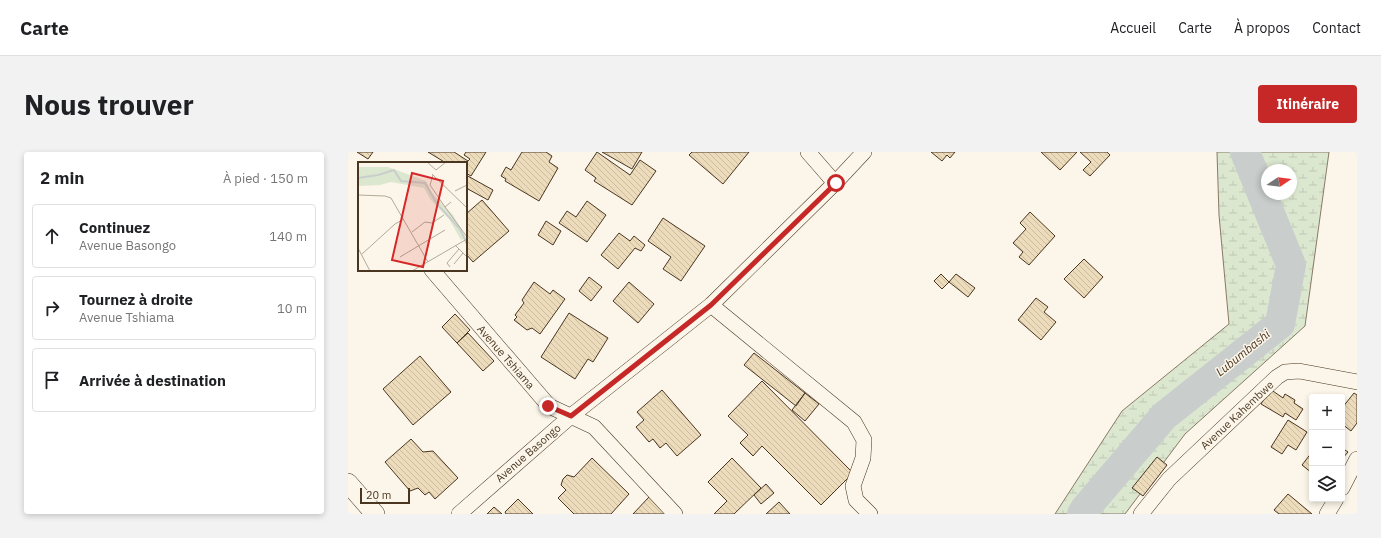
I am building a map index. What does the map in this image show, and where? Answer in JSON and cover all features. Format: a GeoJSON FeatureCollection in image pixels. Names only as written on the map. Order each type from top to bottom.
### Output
{"type":"FeatureCollection","features":[{"type":"Feature","properties":{"kind":"street"},"geometry":{"type":"LineString","coordinates":[[808,152],[836,183]]}},
{"type":"Feature","properties":{"kind":"street","name":"Avenue Basongo"},"geometry":{"type":"LineString","coordinates":[[459,514],[571,416],[711,305],[836,183],[864,152]]}},
{"type":"Feature","properties":{"kind":"street","name":"Avenue Tshiama"},"geometry":{"type":"LineString","coordinates":[[433,271],[548,406],[594,427],[675,514]]}},
{"type":"Feature","properties":{"kind":"street"},"geometry":{"type":"LineString","coordinates":[[711,305],[854,422],[864,440],[863,458],[853,486],[856,500],[870,514]]}},
{"type":"Feature","properties":{"kind":"street","name":"Avenue Kahembwe"},"geometry":{"type":"LineString","coordinates":[[1142,514],[1169,479],[1284,372],[1299,371],[1357,382]]}},
{"type":"Feature","properties":{"kind":"street"},"geometry":{"type":"LineString","coordinates":[[1345,482],[1357,459]]}},
{"type":"Feature","properties":{"kind":"street"},"geometry":{"type":"LineString","coordinates":[[348,483],[375,514]]}},
{"type":"Feature","properties":{"kind":"street"},"geometry":{"type":"LineString","coordinates":[[1327,514],[1334,502]]}},
{"type":"Feature","properties":{"kind":"green space"},"geometry":{"type":"Polygon","coordinates":[[[1217,152],[1329,152],[1305,326],[1185,434],[1125,514],[1055,514],[1122,411],[1229,324],[1219,215],[1217,152]]]}},
{"type":"Feature","properties":{"kind":"building"},"geometry":{"type":"Polygon","coordinates":[[[357,152],[373,152],[368,159],[357,152]]]}},
{"type":"Feature","properties":{"kind":"building"},"geometry":{"type":"Polygon","coordinates":[[[428,152],[454,152],[468,161],[470,159],[464,155],[466,152],[486,152],[471,176],[467,174],[467,162],[444,162],[428,152]]]}},
{"type":"Feature","properties":{"kind":"building"},"geometry":{"type":"Polygon","coordinates":[[[522,152],[546,152],[552,156],[549,162],[558,168],[539,201],[505,181],[506,179],[501,176],[506,167],[511,170],[522,152]]]}},
{"type":"Feature","properties":{"kind":"building"},"geometry":{"type":"Polygon","coordinates":[[[597,152],[630,175],[640,160],[656,171],[632,205],[594,181],[596,178],[585,170],[597,152]]]}},
{"type":"Feature","properties":{"kind":"building"},"geometry":{"type":"Polygon","coordinates":[[[602,152],[642,152],[632,169],[602,152]]]}},
{"type":"Feature","properties":{"kind":"building"},"geometry":{"type":"Polygon","coordinates":[[[692,152],[749,152],[723,184],[689,155],[692,152]]]}},
{"type":"Feature","properties":{"kind":"building"},"geometry":{"type":"Polygon","coordinates":[[[931,152],[955,152],[950,158],[947,155],[942,161],[931,152]]]}},
{"type":"Feature","properties":{"kind":"building"},"geometry":{"type":"Polygon","coordinates":[[[1041,152],[1077,152],[1060,170],[1041,152]]]}},
{"type":"Feature","properties":{"kind":"building"},"geometry":{"type":"Polygon","coordinates":[[[1080,152],[1107,152],[1110,155],[1090,176],[1083,170],[1091,162],[1080,152]]]}},
{"type":"Feature","properties":{"kind":"building"},"geometry":{"type":"Polygon","coordinates":[[[467,176],[493,190],[488,200],[467,189],[467,176]]]}},
{"type":"Feature","properties":{"kind":"building"},"geometry":{"type":"Polygon","coordinates":[[[482,200],[509,231],[473,262],[467,255],[467,213],[482,200]]]}},
{"type":"Feature","properties":{"kind":"building"},"geometry":{"type":"Polygon","coordinates":[[[587,201],[606,215],[587,242],[559,223],[567,211],[576,217],[587,201]]]}},
{"type":"Feature","properties":{"kind":"building"},"geometry":{"type":"Polygon","coordinates":[[[1030,212],[1055,236],[1029,265],[1019,257],[1023,252],[1013,243],[1026,229],[1020,223],[1030,212]]]}},
{"type":"Feature","properties":{"kind":"building"},"geometry":{"type":"Polygon","coordinates":[[[663,218],[705,246],[681,281],[663,269],[671,257],[648,241],[663,218]]]}},
{"type":"Feature","properties":{"kind":"building"},"geometry":{"type":"Polygon","coordinates":[[[546,221],[561,231],[553,245],[538,235],[546,221]]]}},
{"type":"Feature","properties":{"kind":"building"},"geometry":{"type":"Polygon","coordinates":[[[619,233],[630,241],[634,236],[645,245],[641,251],[635,248],[618,269],[601,255],[619,233]]]}},
{"type":"Feature","properties":{"kind":"building"},"geometry":{"type":"Polygon","coordinates":[[[1084,259],[1103,277],[1084,298],[1064,279],[1084,259]]]}},
{"type":"Feature","properties":{"kind":"building"},"geometry":{"type":"Polygon","coordinates":[[[941,274],[949,282],[942,289],[934,281],[941,274]]]}},
{"type":"Feature","properties":{"kind":"building"},"geometry":{"type":"Polygon","coordinates":[[[956,274],[975,288],[968,297],[949,282],[956,274]]]}},
{"type":"Feature","properties":{"kind":"building"},"geometry":{"type":"Polygon","coordinates":[[[589,277],[602,287],[591,301],[579,291],[589,277]]]}},
{"type":"Feature","properties":{"kind":"building"},"geometry":{"type":"Polygon","coordinates":[[[534,282],[550,294],[553,290],[565,299],[540,334],[532,328],[527,330],[514,320],[517,317],[515,315],[524,303],[522,300],[534,282]]]}},
{"type":"Feature","properties":{"kind":"building"},"geometry":{"type":"Polygon","coordinates":[[[629,282],[654,304],[638,323],[613,301],[629,282]]]}},
{"type":"Feature","properties":{"kind":"building"},"geometry":{"type":"Polygon","coordinates":[[[1036,298],[1048,307],[1044,312],[1056,322],[1041,340],[1018,320],[1036,298]]]}},
{"type":"Feature","properties":{"kind":"building"},"geometry":{"type":"Polygon","coordinates":[[[569,313],[608,338],[593,362],[588,359],[575,379],[541,357],[569,313]]]}},
{"type":"Feature","properties":{"kind":"building"},"geometry":{"type":"Polygon","coordinates":[[[455,314],[470,330],[457,343],[442,327],[455,314]]]}},
{"type":"Feature","properties":{"kind":"building"},"geometry":{"type":"Polygon","coordinates":[[[468,333],[494,361],[483,371],[457,343],[468,333]]]}},
{"type":"Feature","properties":{"kind":"building"},"geometry":{"type":"Polygon","coordinates":[[[754,353],[805,393],[796,406],[744,365],[754,353]]]}},
{"type":"Feature","properties":{"kind":"building"},"geometry":{"type":"Polygon","coordinates":[[[420,356],[451,392],[413,425],[383,389],[420,356]]]}},
{"type":"Feature","properties":{"kind":"building"},"geometry":{"type":"Polygon","coordinates":[[[762,381],[853,473],[821,505],[762,446],[753,456],[740,443],[748,435],[728,416],[762,381]]]}},
{"type":"Feature","properties":{"kind":"building"},"geometry":{"type":"Polygon","coordinates":[[[1270,389],[1283,398],[1285,394],[1295,400],[1294,403],[1303,409],[1296,420],[1285,413],[1283,417],[1261,404],[1270,389]]]}},
{"type":"Feature","properties":{"kind":"building"},"geometry":{"type":"Polygon","coordinates":[[[662,390],[701,435],[677,456],[666,443],[660,448],[653,439],[649,442],[636,427],[644,420],[637,412],[662,390]]]}},
{"type":"Feature","properties":{"kind":"building"},"geometry":{"type":"Polygon","coordinates":[[[805,393],[819,404],[805,421],[792,410],[805,393]]]}},
{"type":"Feature","properties":{"kind":"building"},"geometry":{"type":"Polygon","coordinates":[[[1354,393],[1357,395],[1357,423],[1351,431],[1345,426],[1345,404],[1354,393]]]}},
{"type":"Feature","properties":{"kind":"building"},"geometry":{"type":"Polygon","coordinates":[[[1288,420],[1307,432],[1296,450],[1288,445],[1282,454],[1271,447],[1288,420]]]}},
{"type":"Feature","properties":{"kind":"building"},"geometry":{"type":"Polygon","coordinates":[[[411,439],[423,452],[433,451],[458,478],[435,499],[429,492],[425,495],[418,488],[410,491],[385,462],[411,439]]]}},
{"type":"Feature","properties":{"kind":"building"},"geometry":{"type":"Polygon","coordinates":[[[1309,456],[1309,471],[1302,465],[1309,456]]]}},
{"type":"Feature","properties":{"kind":"building"},"geometry":{"type":"Polygon","coordinates":[[[1157,457],[1167,465],[1143,496],[1132,488],[1157,457]]]}},
{"type":"Feature","properties":{"kind":"building"},"geometry":{"type":"Polygon","coordinates":[[[592,458],[629,494],[611,514],[574,514],[558,498],[566,490],[561,485],[563,479],[567,475],[574,477],[592,458]]]}},
{"type":"Feature","properties":{"kind":"building"},"geometry":{"type":"Polygon","coordinates":[[[732,458],[761,488],[734,514],[714,514],[727,501],[708,482],[732,458]]]}},
{"type":"Feature","properties":{"kind":"building"},"geometry":{"type":"Polygon","coordinates":[[[766,484],[774,493],[761,504],[754,495],[766,484]]]}},
{"type":"Feature","properties":{"kind":"building"},"geometry":{"type":"Polygon","coordinates":[[[1288,494],[1312,514],[1279,514],[1274,510],[1288,494]]]}},
{"type":"Feature","properties":{"kind":"building"},"geometry":{"type":"Polygon","coordinates":[[[649,497],[667,514],[633,514],[649,497]]]}},
{"type":"Feature","properties":{"kind":"building"},"geometry":{"type":"Polygon","coordinates":[[[518,499],[533,514],[506,514],[505,512],[518,499]]]}},
{"type":"Feature","properties":{"kind":"building"},"geometry":{"type":"Polygon","coordinates":[[[779,502],[790,514],[766,514],[779,502]]]}},
{"type":"Feature","properties":{"kind":"building"},"geometry":{"type":"Polygon","coordinates":[[[494,507],[502,514],[487,514],[494,507]]]}},
{"type":"Feature","properties":{"kind":"waterway","name":"Lubumbashi"},"geometry":{"type":"LineString","coordinates":[[1082,514],[1164,416],[1280,324],[1291,265],[1245,152]]}},
{"type":"Feature","properties":{"kind":"route"},"geometry":{"type":"LineString","coordinates":[[548,406],[571,416],[711,305],[836,183]]}}]}
